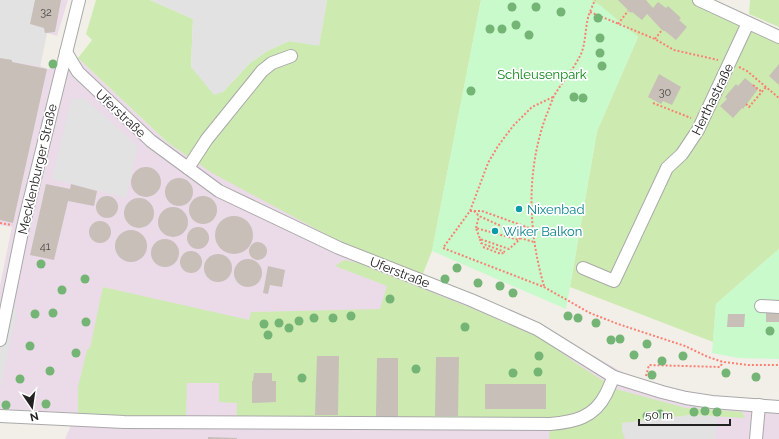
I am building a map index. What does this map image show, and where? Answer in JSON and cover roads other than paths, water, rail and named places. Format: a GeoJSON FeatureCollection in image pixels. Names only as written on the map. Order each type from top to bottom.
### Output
{"type":"FeatureCollection","features":[{"type":"Feature","properties":{"kind":"street","name":"Mecklenburger Straße"},"geometry":{"type":"LineString","coordinates":[[0,340],[4,294],[23,230],[79,0]]}},
{"type":"Feature","properties":{"kind":"street"},"geometry":{"type":"LineString","coordinates":[[699,0],[779,37]]}},
{"type":"Feature","properties":{"kind":"street","name":"Herthastraße"},"geometry":{"type":"LineString","coordinates":[[583,268],[614,281],[667,168],[682,154],[701,122],[748,23]]}},
{"type":"Feature","properties":{"kind":"street","name":"Uferstraße"},"geometry":{"type":"LineString","coordinates":[[66,52],[78,72],[151,141],[219,191],[339,248],[471,300],[537,329],[614,376],[662,392],[686,398],[712,402],[779,407]]}},
{"type":"Feature","properties":{"kind":"street"},"geometry":{"type":"LineString","coordinates":[[188,168],[207,139],[262,71],[272,63],[291,56]]}},
{"type":"Feature","properties":{"kind":"street"},"geometry":{"type":"LineString","coordinates":[[761,306],[779,307]]}},
{"type":"Feature","properties":{"kind":"street"},"geometry":{"type":"LineString","coordinates":[[0,416],[124,422],[550,424],[576,420],[586,416],[600,404],[614,376]]}},
{"type":"Feature","properties":{"kind":"street"},"geometry":{"type":"LineString","coordinates":[[756,439],[759,405]]}},
{"type":"Feature","properties":{"kind":"place","name":"Nixenbad"},"geometry":{"type":"Point","coordinates":[519,209]}},
{"type":"Feature","properties":{"kind":"place","name":"Wiker Balkon"},"geometry":{"type":"Point","coordinates":[495,231]}},
{"type":"Feature","properties":{"kind":"park label","name":"Schleusenpark"},"geometry":{"type":"Point","coordinates":[542,74]}}]}
